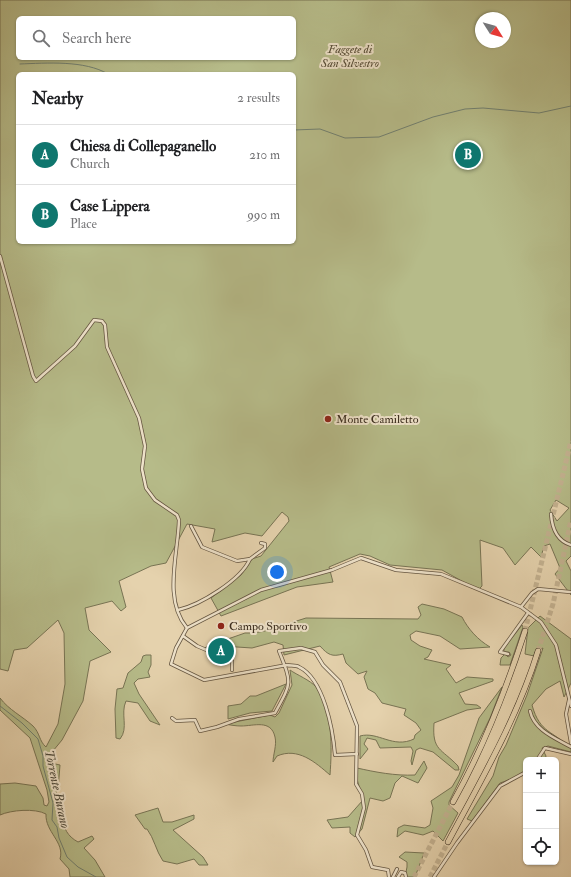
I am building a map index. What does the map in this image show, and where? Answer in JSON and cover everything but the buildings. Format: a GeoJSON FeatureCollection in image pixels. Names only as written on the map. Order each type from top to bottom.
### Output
{"type":"FeatureCollection","features":[{"type":"Feature","properties":{"kind":"highway"},"geometry":{"type":"LineString","coordinates":[[453,802],[491,727],[525,631]]}},
{"type":"Feature","properties":{"kind":"highway"},"geometry":{"type":"LineString","coordinates":[[448,842],[518,707],[538,651]]}},
{"type":"Feature","properties":{"kind":"street"},"geometry":{"type":"LineString","coordinates":[[0,256],[33,376],[36,381],[75,346],[94,320],[102,321],[105,325],[107,347],[139,418],[145,446],[142,469],[146,488],[155,500],[177,514],[179,520],[174,584],[180,619],[187,628]]}},
{"type":"Feature","properties":{"kind":"street"},"geometry":{"type":"LineString","coordinates":[[551,514],[553,528],[559,538],[564,543],[571,545]]}},
{"type":"Feature","properties":{"kind":"street"},"geometry":{"type":"LineString","coordinates":[[191,526],[198,542],[208,551],[237,561],[250,559]]}},
{"type":"Feature","properties":{"kind":"street"},"geometry":{"type":"LineString","coordinates":[[178,610],[200,602],[232,581],[240,574],[250,559],[265,548],[265,544],[261,543]]}},
{"type":"Feature","properties":{"kind":"street"},"geometry":{"type":"LineString","coordinates":[[357,754],[335,755],[331,728],[323,699],[314,681],[299,667],[284,665],[204,680],[171,664],[176,648],[187,628],[261,590],[332,570],[361,558],[396,570],[441,574],[521,608],[541,622],[556,645],[571,706]]}},
{"type":"Feature","properties":{"kind":"street"},"geometry":{"type":"LineString","coordinates":[[521,608],[538,589],[570,592]]}},
{"type":"Feature","properties":{"kind":"street"},"geometry":{"type":"LineString","coordinates":[[508,654],[500,652],[528,613]]}},
{"type":"Feature","properties":{"kind":"street"},"geometry":{"type":"LineString","coordinates":[[183,636],[197,646],[232,661],[232,670]]}},
{"type":"Feature","properties":{"kind":"street"},"geometry":{"type":"LineString","coordinates":[[172,718],[176,721],[195,720],[200,730],[217,727],[239,719],[274,713],[290,683],[279,651],[300,648],[315,652],[323,665],[340,682],[357,726],[356,784],[362,794],[364,808],[357,835],[366,850],[372,867],[388,870],[390,877]]}},
{"type":"Feature","properties":{"kind":"street"},"geometry":{"type":"LineString","coordinates":[[569,699],[566,707],[566,714],[571,743]]}},
{"type":"Feature","properties":{"kind":"street"},"geometry":{"type":"LineString","coordinates":[[530,711],[532,718],[538,727],[571,747]]}},
{"type":"Feature","properties":{"kind":"street"},"geometry":{"type":"LineString","coordinates":[[539,757],[545,748],[571,754]]}},
{"type":"Feature","properties":{"kind":"street"},"geometry":{"type":"LineString","coordinates":[[434,877],[457,843],[500,786],[523,774]]}},
{"type":"Feature","properties":{"kind":"street"},"geometry":{"type":"LineString","coordinates":[[393,877],[397,869]]}},
{"type":"Feature","properties":{"kind":"street"},"geometry":{"type":"LineString","coordinates":[[398,877],[399,873],[403,872],[406,877]]}},
{"type":"Feature","properties":{"kind":"green space","name":"Faggete di San Silvestro"},"geometry":{"type":"Polygon","coordinates":[[[0,0],[571,0],[571,556],[566,561],[571,571],[571,595],[555,574],[560,568],[550,544],[544,546],[541,557],[531,547],[515,565],[503,548],[480,540],[482,586],[478,590],[442,570],[390,565],[370,556],[360,554],[329,567],[333,582],[297,587],[221,616],[211,598],[241,575],[252,559],[261,556],[289,521],[288,517],[282,512],[262,536],[245,533],[212,542],[215,529],[187,524],[166,563],[151,566],[119,581],[126,607],[121,611],[112,601],[85,608],[89,630],[111,652],[90,661],[83,701],[62,740],[48,757],[51,763],[60,765],[58,790],[56,792],[61,806],[64,826],[71,837],[78,842],[92,836],[94,839],[84,848],[95,860],[105,877],[70,877],[69,869],[60,859],[60,847],[48,826],[46,814],[36,811],[23,810],[0,815],[0,784],[15,783],[36,786],[43,798],[44,805],[47,806],[49,802],[47,790],[30,738],[0,710],[0,698],[7,706],[33,726],[46,747],[58,724],[65,684],[64,633],[58,620],[27,648],[14,650],[8,671],[0,669],[0,0]],[[556,500],[550,510],[557,521],[569,508],[556,500]]]}},
{"type":"Feature","properties":{"kind":"green space"},"geometry":{"type":"Polygon","coordinates":[[[422,604],[444,609],[462,617],[474,634],[490,647],[460,649],[440,636],[416,631],[410,635],[411,640],[420,646],[432,650],[428,657],[424,659],[451,665],[446,669],[456,683],[467,677],[493,679],[493,681],[459,693],[465,704],[477,705],[481,708],[467,710],[434,723],[436,744],[442,752],[458,766],[459,770],[455,770],[433,752],[420,748],[416,750],[412,765],[411,761],[413,751],[411,747],[380,748],[376,740],[367,738],[364,744],[368,749],[360,759],[360,736],[367,735],[392,741],[406,742],[414,739],[415,735],[421,730],[416,723],[404,715],[406,709],[382,703],[375,693],[368,689],[364,677],[367,671],[358,674],[346,663],[343,654],[330,654],[320,646],[284,655],[283,645],[274,642],[252,648],[222,646],[205,648],[217,640],[225,640],[245,633],[265,631],[276,624],[284,625],[306,618],[418,619],[421,615],[418,607],[422,604]]]}},
{"type":"Feature","properties":{"kind":"green space"},"geometry":{"type":"Polygon","coordinates":[[[540,616],[571,639],[571,683],[564,697],[560,681],[546,689],[532,705],[535,714],[543,727],[571,749],[571,752],[548,746],[542,748],[546,757],[523,757],[523,775],[500,783],[472,821],[467,819],[493,776],[499,757],[506,745],[527,695],[543,648],[535,652],[534,656],[525,654],[528,628],[540,616]]]}},
{"type":"Feature","properties":{"kind":"green space"},"geometry":{"type":"Polygon","coordinates":[[[522,625],[523,627],[510,665],[500,665],[501,658],[505,654],[508,657],[511,655],[509,652],[504,652],[504,648],[522,625]]]}},
{"type":"Feature","properties":{"kind":"green space"},"geometry":{"type":"Polygon","coordinates":[[[151,655],[151,665],[148,672],[150,677],[138,679],[134,683],[139,694],[160,725],[150,721],[138,703],[126,701],[124,706],[123,735],[120,739],[116,738],[115,709],[117,689],[123,688],[128,673],[141,662],[143,656],[151,655]]]}},
{"type":"Feature","properties":{"kind":"green space"},"geometry":{"type":"Polygon","coordinates":[[[290,670],[316,687],[326,707],[331,742],[330,775],[306,757],[292,753],[277,756],[273,762],[276,743],[275,737],[273,731],[266,726],[239,726],[225,724],[270,715],[275,717],[279,713],[292,685],[290,670]]]}},
{"type":"Feature","properties":{"kind":"green space"},"geometry":{"type":"Polygon","coordinates":[[[286,684],[272,711],[250,713],[228,719],[228,706],[241,704],[250,696],[256,696],[286,684]]]}},
{"type":"Feature","properties":{"kind":"green space"},"geometry":{"type":"Polygon","coordinates":[[[502,687],[490,718],[449,802],[449,805],[458,813],[443,841],[433,831],[423,835],[405,831],[397,837],[398,828],[404,825],[425,828],[430,825],[433,808],[431,801],[452,787],[459,775],[479,718],[502,687]]]}},
{"type":"Feature","properties":{"kind":"green space"},"geometry":{"type":"Polygon","coordinates":[[[424,761],[427,768],[418,783],[402,776],[395,783],[390,798],[383,801],[370,798],[362,829],[355,837],[350,833],[350,827],[332,828],[327,820],[348,817],[363,800],[357,779],[357,768],[393,774],[415,775],[424,761]]]}},
{"type":"Feature","properties":{"kind":"green space"},"geometry":{"type":"Polygon","coordinates":[[[158,808],[163,822],[172,822],[194,815],[194,819],[173,830],[203,857],[208,865],[199,865],[194,859],[177,864],[163,861],[147,829],[145,829],[135,815],[158,808]]]}},
{"type":"Feature","properties":{"kind":"green space"},"geometry":{"type":"Polygon","coordinates":[[[405,852],[424,853],[415,877],[405,877],[407,862],[399,857],[405,852]]]}},
{"type":"Feature","properties":{"kind":"waterway"},"geometry":{"type":"LineString","coordinates":[[20,64],[77,64],[88,66],[104,72]]}},
{"type":"Feature","properties":{"kind":"waterway"},"geometry":{"type":"LineString","coordinates":[[296,130],[320,129],[345,138],[379,137],[433,117],[465,109],[483,108],[539,113],[571,106]]}},
{"type":"Feature","properties":{"kind":"waterway","name":"Torrente Burano"},"geometry":{"type":"LineString","coordinates":[[0,706],[22,723],[38,739],[43,756],[43,766],[53,803],[52,820],[57,827],[59,838],[67,857],[78,867],[96,877]]}},
{"type":"Feature","properties":{"kind":"tunnel"},"geometry":{"type":"LineString","coordinates":[[525,631],[571,441]]}},
{"type":"Feature","properties":{"kind":"tunnel"},"geometry":{"type":"LineString","coordinates":[[538,651],[553,604],[571,520]]}},
{"type":"Feature","properties":{"kind":"tunnel"},"geometry":{"type":"LineString","coordinates":[[414,877],[453,802]]}},
{"type":"Feature","properties":{"kind":"tunnel"},"geometry":{"type":"LineString","coordinates":[[430,877],[448,842]]}},
{"type":"Feature","properties":{"kind":"place","name":"Case Lippera"},"geometry":{"type":"Point","coordinates":[468,155]}},
{"type":"Feature","properties":{"kind":"place","name":"Monte Camiletto"},"geometry":{"type":"Point","coordinates":[328,419]}},
{"type":"Feature","properties":{"kind":"place","name":"Campo Sportivo"},"geometry":{"type":"Point","coordinates":[221,626]}},
{"type":"Feature","properties":{"kind":"place","name":"Chiesa di Collepaganello"},"geometry":{"type":"Point","coordinates":[221,651]}}]}
